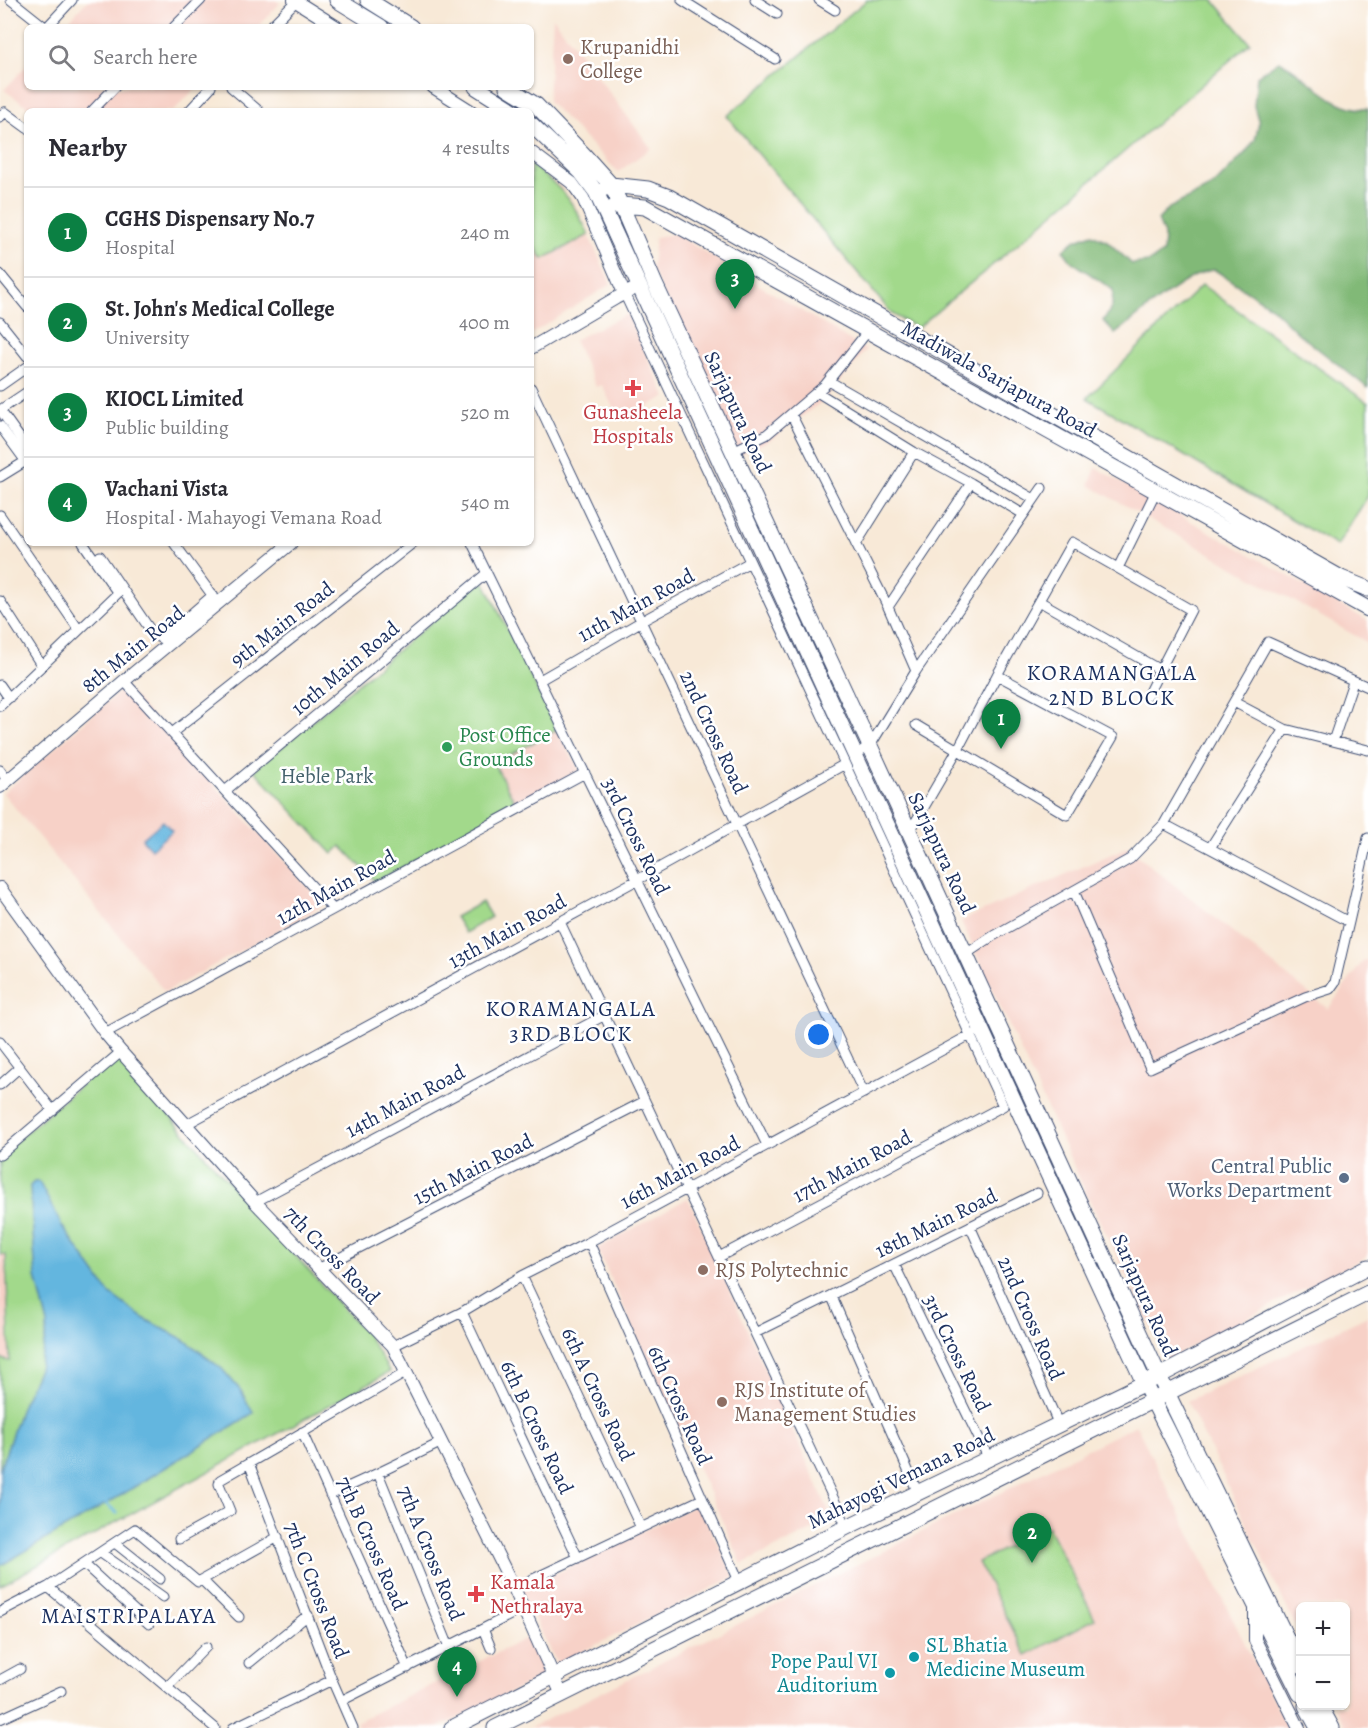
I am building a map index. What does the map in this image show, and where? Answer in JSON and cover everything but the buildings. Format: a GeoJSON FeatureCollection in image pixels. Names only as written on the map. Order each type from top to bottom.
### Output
{"type":"FeatureCollection","features":[{"type":"Feature","properties":{"kind":"main road"},"geometry":{"type":"LineString","coordinates":[[337,0],[376,24]]}},
{"type":"Feature","properties":{"kind":"main road"},"geometry":{"type":"LineString","coordinates":[[368,0],[406,24]]}},
{"type":"Feature","properties":{"kind":"main road"},"geometry":{"type":"LineString","coordinates":[[481,90],[509,108]]}},
{"type":"Feature","properties":{"kind":"main road","name":"Sarjapura Road"},"geometry":{"type":"LineString","coordinates":[[512,90],[536,105],[596,167],[611,185],[621,205],[655,284],[1159,1376],[1160,1396],[1296,1686]]}},
{"type":"Feature","properties":{"kind":"main road","name":"Sarjapura Road"},"geometry":{"type":"LineString","coordinates":[[534,127],[582,172],[596,192],[728,477],[851,759],[982,1027],[1144,1383],[1160,1396],[1296,1658]]}},
{"type":"Feature","properties":{"kind":"main road"},"geometry":{"type":"LineString","coordinates":[[596,192],[611,185]]}},
{"type":"Feature","properties":{"kind":"main road","name":"Madiwala Sarjapura Road"},"geometry":{"type":"LineString","coordinates":[[611,185],[648,189],[669,197],[1341,578],[1368,589]]}},
{"type":"Feature","properties":{"kind":"main road","name":"Madiwala Sarjapura Road"},"geometry":{"type":"LineString","coordinates":[[604,209],[621,205],[645,207],[1368,609]]}},
{"type":"Feature","properties":{"kind":"main road"},"geometry":{"type":"LineString","coordinates":[[728,477],[742,470]]}},
{"type":"Feature","properties":{"kind":"main road"},"geometry":{"type":"LineString","coordinates":[[1242,538],[1247,523]]}},
{"type":"Feature","properties":{"kind":"main road","name":"Mahayogi Vemana Road"},"geometry":{"type":"LineString","coordinates":[[452,1728],[847,1527],[1159,1376],[1368,1267]]}},
{"type":"Feature","properties":{"kind":"main road","name":"Mahayogi Vemana Road"},"geometry":{"type":"LineString","coordinates":[[495,1728],[1368,1293]]}},
{"type":"Feature","properties":{"kind":"main road"},"geometry":{"type":"LineString","coordinates":[[1308,1710],[1318,1728]]}},
{"type":"Feature","properties":{"kind":"main road"},"geometry":{"type":"LineString","coordinates":[[1322,1710],[1332,1728]]}},
{"type":"Feature","properties":{"kind":"street"},"geometry":{"type":"LineString","coordinates":[[11,0],[42,24]]}},
{"type":"Feature","properties":{"kind":"street"},"geometry":{"type":"LineString","coordinates":[[49,24],[72,0]]}},
{"type":"Feature","properties":{"kind":"street"},"geometry":{"type":"LineString","coordinates":[[177,24],[201,0]]}},
{"type":"Feature","properties":{"kind":"street"},"geometry":{"type":"LineString","coordinates":[[682,0],[775,59]]}},
{"type":"Feature","properties":{"kind":"street"},"geometry":{"type":"LineString","coordinates":[[755,0],[777,14]]}},
{"type":"Feature","properties":{"kind":"street"},"geometry":{"type":"LineString","coordinates":[[819,0],[835,10]]}},
{"type":"Feature","properties":{"kind":"street"},"geometry":{"type":"LineString","coordinates":[[273,24],[295,1],[332,24]]}},
{"type":"Feature","properties":{"kind":"street"},"geometry":{"type":"LineString","coordinates":[[95,108],[112,90]]}},
{"type":"Feature","properties":{"kind":"street"},"geometry":{"type":"LineString","coordinates":[[192,108],[208,90]]}},
{"type":"Feature","properties":{"kind":"street"},"geometry":{"type":"LineString","coordinates":[[234,90],[256,108]]}},
{"type":"Feature","properties":{"kind":"street"},"geometry":{"type":"LineString","coordinates":[[437,90],[460,108]]}},
{"type":"Feature","properties":{"kind":"street"},"geometry":{"type":"LineString","coordinates":[[0,117],[5,112],[24,126]]}},
{"type":"Feature","properties":{"kind":"street","name":"Sarjapura Road"},"geometry":{"type":"LineString","coordinates":[[534,154],[572,183],[583,198],[624,293],[750,562],[851,759],[968,1035],[1003,1106]]}},
{"type":"Feature","properties":{"kind":"street"},"geometry":{"type":"LineString","coordinates":[[0,274],[24,303]]}},
{"type":"Feature","properties":{"kind":"street"},"geometry":{"type":"LineString","coordinates":[[534,346],[624,293],[640,286]]}},
{"type":"Feature","properties":{"kind":"street"},"geometry":{"type":"LineString","coordinates":[[2,328],[24,353]]}},
{"type":"Feature","properties":{"kind":"street"},"geometry":{"type":"LineString","coordinates":[[733,451],[766,435],[817,392],[829,381],[868,331]]}},
{"type":"Feature","properties":{"kind":"street"},"geometry":{"type":"LineString","coordinates":[[0,386],[24,369]]}},
{"type":"Feature","properties":{"kind":"street"},"geometry":{"type":"LineString","coordinates":[[829,381],[1034,499]]}},
{"type":"Feature","properties":{"kind":"street"},"geometry":{"type":"LineString","coordinates":[[817,392],[914,452],[1023,514]]}},
{"type":"Feature","properties":{"kind":"street"},"geometry":{"type":"LineString","coordinates":[[24,394],[0,410],[24,444]]}},
{"type":"Feature","properties":{"kind":"street","name":"2nd Cross Road"},"geometry":{"type":"LineString","coordinates":[[534,394],[864,1093]]}},
{"type":"Feature","properties":{"kind":"street"},"geometry":{"type":"LineString","coordinates":[[791,414],[888,607],[916,671]]}},
{"type":"Feature","properties":{"kind":"street"},"geometry":{"type":"LineString","coordinates":[[0,426],[24,459]]}},
{"type":"Feature","properties":{"kind":"street"},"geometry":{"type":"LineString","coordinates":[[856,544],[914,452]]}},
{"type":"Feature","properties":{"kind":"street"},"geometry":{"type":"LineString","coordinates":[[0,477],[24,463]]}},
{"type":"Feature","properties":{"kind":"street"},"geometry":{"type":"LineString","coordinates":[[888,607],[971,483]]}},
{"type":"Feature","properties":{"kind":"street"},"geometry":{"type":"LineString","coordinates":[[870,746],[916,671],[1041,488]]}},
{"type":"Feature","properties":{"kind":"street"},"geometry":{"type":"LineString","coordinates":[[1118,568],[1156,491]]}},
{"type":"Feature","properties":{"kind":"street"},"geometry":{"type":"LineString","coordinates":[[0,515],[79,630]]}},
{"type":"Feature","properties":{"kind":"street"},"geometry":{"type":"LineString","coordinates":[[909,833],[1072,542],[1191,610],[1147,696]]}},
{"type":"Feature","properties":{"kind":"street"},"geometry":{"type":"LineString","coordinates":[[86,546],[148,628],[162,639],[216,600],[176,546]]}},
{"type":"Feature","properties":{"kind":"street","name":"8th Main Road"},"geometry":{"type":"LineString","coordinates":[[2,779],[160,652],[216,600],[287,546]]}},
{"type":"Feature","properties":{"kind":"street","name":"9th Main Road"},"geometry":{"type":"LineString","coordinates":[[172,733],[409,546]]}},
{"type":"Feature","properties":{"kind":"street","name":"3rd Cross Road"},"geometry":{"type":"LineString","coordinates":[[474,546],[767,1145]]}},
{"type":"Feature","properties":{"kind":"street"},"geometry":{"type":"LineString","coordinates":[[100,556],[118,592],[160,652]]}},
{"type":"Feature","properties":{"kind":"street","name":"11th Main Road"},"geometry":{"type":"LineString","coordinates":[[540,680],[750,562]]}},
{"type":"Feature","properties":{"kind":"street","name":"10th Main Road"},"geometry":{"type":"LineString","coordinates":[[225,791],[487,573]]}},
{"type":"Feature","properties":{"kind":"street"},"geometry":{"type":"LineString","coordinates":[[0,706],[118,592]]}},
{"type":"Feature","properties":{"kind":"street"},"geometry":{"type":"LineString","coordinates":[[1039,601],[1160,670]]}},
{"type":"Feature","properties":{"kind":"street"},"geometry":{"type":"LineString","coordinates":[[0,602],[42,666]]}},
{"type":"Feature","properties":{"kind":"street"},"geometry":{"type":"LineString","coordinates":[[966,954],[993,936],[1130,859],[1164,824],[1268,642],[1368,687]]}},
{"type":"Feature","properties":{"kind":"street"},"geometry":{"type":"LineString","coordinates":[[916,725],[1067,815],[1113,737],[997,675]]}},
{"type":"Feature","properties":{"kind":"street"},"geometry":{"type":"LineString","coordinates":[[124,681],[333,909]]}},
{"type":"Feature","properties":{"kind":"street"},"geometry":{"type":"LineString","coordinates":[[1333,741],[1353,682]]}},
{"type":"Feature","properties":{"kind":"street"},"geometry":{"type":"LineString","coordinates":[[0,685],[9,698]]}},
{"type":"Feature","properties":{"kind":"street"},"geometry":{"type":"LineString","coordinates":[[1234,702],[1285,729],[1368,750]]}},
{"type":"Feature","properties":{"kind":"street"},"geometry":{"type":"LineString","coordinates":[[1210,848],[1285,729]]}},
{"type":"Feature","properties":{"kind":"street","name":"13th Main Road"},"geometry":{"type":"LineString","coordinates":[[185,1125],[638,880],[870,746]]}},
{"type":"Feature","properties":{"kind":"street","name":"12th Main Road"},"geometry":{"type":"LineString","coordinates":[[105,1033],[585,773]]}},
{"type":"Feature","properties":{"kind":"street"},"geometry":{"type":"LineString","coordinates":[[1164,824],[1349,922]]}},
{"type":"Feature","properties":{"kind":"street"},"geometry":{"type":"LineString","coordinates":[[1074,891],[1150,1068],[1305,997],[1330,988],[1335,982],[1368,838]]}},
{"type":"Feature","properties":{"kind":"street","name":"7th Cross Road"},"geometry":{"type":"LineString","coordinates":[[0,888],[121,1052],[255,1202],[393,1346],[514,1588],[562,1695]]}},
{"type":"Feature","properties":{"kind":"street"},"geometry":{"type":"LineString","coordinates":[[560,922],[847,1527]]}},
{"type":"Feature","properties":{"kind":"street","name":"14th Main Road"},"geometry":{"type":"LineString","coordinates":[[255,1202],[605,1015]]}},
{"type":"Feature","properties":{"kind":"street","name":"16th Main Road"},"geometry":{"type":"LineString","coordinates":[[393,1346],[462,1311],[522,1276],[589,1242],[982,1027]]}},
{"type":"Feature","properties":{"kind":"street"},"geometry":{"type":"LineString","coordinates":[[0,1042],[53,1110]]}},
{"type":"Feature","properties":{"kind":"street"},"geometry":{"type":"LineString","coordinates":[[0,1155],[121,1052]]}},
{"type":"Feature","properties":{"kind":"street"},"geometry":{"type":"LineString","coordinates":[[0,1085],[19,1068]]}},
{"type":"Feature","properties":{"kind":"street","name":"15th Main Road"},"geometry":{"type":"LineString","coordinates":[[318,1269],[645,1101]]}},
{"type":"Feature","properties":{"kind":"street","name":"17th Main Road"},"geometry":{"type":"LineString","coordinates":[[719,1257],[1003,1106]]}},
{"type":"Feature","properties":{"kind":"street","name":"18th Main Road"},"geometry":{"type":"LineString","coordinates":[[755,1333],[1054,1185]]}},
{"type":"Feature","properties":{"kind":"street","name":"2nd Cross Road"},"geometry":{"type":"LineString","coordinates":[[970,1226],[1059,1425]]}},
{"type":"Feature","properties":{"kind":"street","name":"6th Cross Road"},"geometry":{"type":"LineString","coordinates":[[589,1242],[739,1581]]}},
{"type":"Feature","properties":{"kind":"street","name":"3rd Cross Road"},"geometry":{"type":"LineString","coordinates":[[894,1264],[989,1459]]}},
{"type":"Feature","properties":{"kind":"street","name":"6th A Cross Road"},"geometry":{"type":"LineString","coordinates":[[522,1276],[641,1528]]}},
{"type":"Feature","properties":{"kind":"street"},"geometry":{"type":"LineString","coordinates":[[831,1295],[918,1493]]}},
{"type":"Feature","properties":{"kind":"street","name":"6th B Cross Road"},"geometry":{"type":"LineString","coordinates":[[462,1311],[578,1558]]}},
{"type":"Feature","properties":{"kind":"street"},"geometry":{"type":"LineString","coordinates":[[179,1539],[230,1510],[219,1482],[407,1372]]}},
{"type":"Feature","properties":{"kind":"street","name":"7th B Cross Road"},"geometry":{"type":"LineString","coordinates":[[302,1432],[408,1668]]}},
{"type":"Feature","properties":{"kind":"street","name":"7th A Cross Road"},"geometry":{"type":"LineString","coordinates":[[442,1442],[378,1473],[449,1647]]}},
{"type":"Feature","properties":{"kind":"street","name":"7th C Cross Road"},"geometry":{"type":"LineString","coordinates":[[249,1463],[332,1680],[353,1728]]}},
{"type":"Feature","properties":{"kind":"street"},"geometry":{"type":"LineString","coordinates":[[330,1495],[378,1473]]}},
{"type":"Feature","properties":{"kind":"street"},"geometry":{"type":"LineString","coordinates":[[514,1588],[702,1499]]}},
{"type":"Feature","properties":{"kind":"street"},"geometry":{"type":"LineString","coordinates":[[0,1612],[48,1587],[136,1529],[198,1582],[278,1537]]}},
{"type":"Feature","properties":{"kind":"street"},"geometry":{"type":"LineString","coordinates":[[115,1543],[160,1579]]}},
{"type":"Feature","properties":{"kind":"street"},"geometry":{"type":"LineString","coordinates":[[100,1553],[163,1598]]}},
{"type":"Feature","properties":{"kind":"street"},"geometry":{"type":"LineString","coordinates":[[84,1564],[149,1624]]}},
{"type":"Feature","properties":{"kind":"street"},"geometry":{"type":"LineString","coordinates":[[202,1580],[239,1617]]}},
{"type":"Feature","properties":{"kind":"street"},"geometry":{"type":"LineString","coordinates":[[48,1587],[215,1728]]}},
{"type":"Feature","properties":{"kind":"street"},"geometry":{"type":"LineString","coordinates":[[1255,1602],[1255,1640],[1299,1728]]}},
{"type":"Feature","properties":{"kind":"street"},"geometry":{"type":"LineString","coordinates":[[341,1701],[522,1609]]}},
{"type":"Feature","properties":{"kind":"street"},"geometry":{"type":"LineString","coordinates":[[249,1663],[308,1615]]}},
{"type":"Feature","properties":{"kind":"street"},"geometry":{"type":"LineString","coordinates":[[483,1629],[491,1648]]}},
{"type":"Feature","properties":{"kind":"street"},"geometry":{"type":"LineString","coordinates":[[168,1686],[206,1647]]}},
{"type":"Feature","properties":{"kind":"street"},"geometry":{"type":"LineString","coordinates":[[0,1680],[20,1669]]}},
{"type":"Feature","properties":{"kind":"street"},"geometry":{"type":"LineString","coordinates":[[233,1728],[332,1680]]}},
{"type":"Feature","properties":{"kind":"street"},"geometry":{"type":"LineString","coordinates":[[0,1719],[61,1691]]}},
{"type":"Feature","properties":{"kind":"shaded area"},"geometry":{"type":"Polygon","coordinates":[[[88,0],[275,0],[280,3],[260,24],[66,24],[88,0]]]}},
{"type":"Feature","properties":{"kind":"shaded area","name":"Krupanidhi College"},"geometry":{"type":"Polygon","coordinates":[[[553,17],[651,148],[618,172],[548,101],[553,17]]]}},
{"type":"Feature","properties":{"kind":"shaded area"},"geometry":{"type":"Polygon","coordinates":[[[24,68],[24,90],[194,90],[176,108],[30,108],[4,90],[24,68]]]}},
{"type":"Feature","properties":{"kind":"shaded area"},"geometry":{"type":"Polygon","coordinates":[[[534,167],[560,186],[575,206],[611,284],[534,332],[534,167]]]}},
{"type":"Feature","properties":{"kind":"shaded area"},"geometry":{"type":"Polygon","coordinates":[[[675,234],[866,350],[824,400],[770,440],[739,455],[652,269],[655,237],[675,234]]]}},
{"type":"Feature","properties":{"kind":"shaded area"},"geometry":{"type":"Polygon","coordinates":[[[627,314],[666,397],[619,420],[602,385],[596,387],[574,340],[627,314]]]}},
{"type":"Feature","properties":{"kind":"shaded area"},"geometry":{"type":"Polygon","coordinates":[[[1096,468],[1368,621],[1368,643],[1089,485],[1096,468]]]}},
{"type":"Feature","properties":{"kind":"shaded area"},"geometry":{"type":"Polygon","coordinates":[[[125,687],[324,905],[165,992],[3,793],[125,687]]]}},
{"type":"Feature","properties":{"kind":"shaded area"},"geometry":{"type":"Polygon","coordinates":[[[557,730],[579,770],[516,804],[494,763],[557,730]]]}},
{"type":"Feature","properties":{"kind":"shaded area"},"geometry":{"type":"Polygon","coordinates":[[[1127,847],[1328,1009],[1364,960],[1368,961],[1368,1256],[1167,1359],[1086,1193],[961,921],[1127,847]]]}},
{"type":"Feature","properties":{"kind":"shaded area"},"geometry":{"type":"Polygon","coordinates":[[[688,1198],[833,1520],[742,1564],[597,1249],[688,1198]]]}},
{"type":"Feature","properties":{"kind":"shaded area"},"geometry":{"type":"Polygon","coordinates":[[[0,1255],[6,1255],[10,1362],[0,1359],[0,1255]]]}},
{"type":"Feature","properties":{"kind":"shaded area"},"geometry":{"type":"Polygon","coordinates":[[[1368,1316],[1368,1728],[1346,1728],[1337,1710],[1350,1710],[1350,1602],[1296,1602],[1296,1627],[1187,1401],[1368,1316]]]}},
{"type":"Feature","properties":{"kind":"shaded area"},"geometry":{"type":"Polygon","coordinates":[[[1136,1425],[1287,1728],[530,1728],[1136,1425]]]}},
{"type":"Feature","properties":{"kind":"shaded area"},"geometry":{"type":"Polygon","coordinates":[[[698,1504],[734,1577],[557,1664],[521,1591],[698,1504]]]}},
{"type":"Feature","properties":{"kind":"shaded area"},"geometry":{"type":"Polygon","coordinates":[[[527,1638],[546,1675],[438,1728],[359,1728],[356,1722],[527,1638]]]}},
{"type":"Feature","properties":{"kind":"green space"},"geometry":{"type":"Polygon","coordinates":[[[867,0],[1213,0],[1250,43],[917,328],[892,314],[727,116],[867,0]]]}},
{"type":"Feature","properties":{"kind":"green space"},"geometry":{"type":"Polygon","coordinates":[[[1279,61],[1331,98],[1355,108],[1368,109],[1368,388],[1299,334],[1270,306],[1215,270],[1192,277],[1115,334],[1103,321],[1112,307],[1113,290],[1071,261],[1063,250],[1076,240],[1092,234],[1107,241],[1132,264],[1149,262],[1163,253],[1164,235],[1158,220],[1169,208],[1214,185],[1255,140],[1259,123],[1254,106],[1257,76],[1279,61]]]}},
{"type":"Feature","properties":{"kind":"green space"},"geometry":{"type":"Polygon","coordinates":[[[534,167],[565,195],[589,235],[543,259],[534,246],[534,167]]]}},
{"type":"Feature","properties":{"kind":"green space"},"geometry":{"type":"Polygon","coordinates":[[[1202,285],[1368,403],[1368,496],[1337,546],[1087,398],[1202,285]]]}},
{"type":"Feature","properties":{"kind":"green space","name":"Heble Park"},"geometry":{"type":"Polygon","coordinates":[[[483,579],[557,730],[494,763],[516,804],[376,882],[341,846],[333,854],[254,770],[483,579]]]}},
{"type":"Feature","properties":{"kind":"green space"},"geometry":{"type":"Polygon","coordinates":[[[482,902],[491,917],[465,933],[455,917],[482,902]]]}},
{"type":"Feature","properties":{"kind":"green space"},"geometry":{"type":"Polygon","coordinates":[[[116,1054],[368,1336],[390,1372],[0,1586],[0,1566],[123,1494],[253,1413],[241,1391],[222,1369],[186,1341],[143,1318],[109,1293],[62,1226],[39,1182],[34,1182],[30,1186],[36,1277],[48,1324],[39,1369],[22,1405],[0,1470],[0,1359],[10,1361],[6,1255],[0,1255],[0,1155],[116,1054]]]}},
{"type":"Feature","properties":{"kind":"green space"},"geometry":{"type":"Polygon","coordinates":[[[1048,1527],[1095,1619],[1026,1655],[978,1562],[1048,1527]]]}},
{"type":"Feature","properties":{"kind":"water"},"geometry":{"type":"Polygon","coordinates":[[[163,821],[172,831],[151,849],[142,839],[163,821]]]}},
{"type":"Feature","properties":{"kind":"water"},"geometry":{"type":"Polygon","coordinates":[[[34,1182],[39,1182],[62,1226],[109,1293],[143,1318],[186,1341],[222,1369],[241,1391],[253,1413],[123,1494],[0,1566],[0,1470],[22,1405],[39,1369],[48,1324],[36,1277],[30,1186],[34,1182]]]}},
{"type":"Feature","properties":{"kind":"waterway"},"geometry":{"type":"LineString","coordinates":[[104,1502],[117,1513]]}},
{"type":"Feature","properties":{"kind":"place","name":"Krupanidhi College"},"geometry":{"type":"Point","coordinates":[568,59]}},
{"type":"Feature","properties":{"kind":"place","name":"KIOCL Limited"},"geometry":{"type":"Point","coordinates":[735,309]}},
{"type":"Feature","properties":{"kind":"place","name":"Gunasheela Hospitals"},"geometry":{"type":"Point","coordinates":[633,388]}},
{"type":"Feature","properties":{"kind":"place","name":"Post Office Grounds"},"geometry":{"type":"Point","coordinates":[447,747]}},
{"type":"Feature","properties":{"kind":"place","name":"CGHS Dispensary No.7"},"geometry":{"type":"Point","coordinates":[1001,749]}},
{"type":"Feature","properties":{"kind":"place","name":"Central Public Works Department"},"geometry":{"type":"Point","coordinates":[1344,1178]}},
{"type":"Feature","properties":{"kind":"place","name":"RJS Polytechnic"},"geometry":{"type":"Point","coordinates":[703,1270]}},
{"type":"Feature","properties":{"kind":"place","name":"RJS Institute of Management Studies"},"geometry":{"type":"Point","coordinates":[722,1402]}},
{"type":"Feature","properties":{"kind":"place","name":"St. John's Medical College"},"geometry":{"type":"Point","coordinates":[1032,1563]}},
{"type":"Feature","properties":{"kind":"place","name":"Kamala Nethralaya"},"geometry":{"type":"Point","coordinates":[476,1594]}},
{"type":"Feature","properties":{"kind":"place","name":"SL Bhatia Medicine Museum"},"geometry":{"type":"Point","coordinates":[914,1657]}},
{"type":"Feature","properties":{"kind":"place","name":"Pope Paul VI Auditorium"},"geometry":{"type":"Point","coordinates":[890,1673]}},
{"type":"Feature","properties":{"kind":"place","name":"Vachani Vista"},"geometry":{"type":"Point","coordinates":[457,1697]}},
{"type":"Feature","properties":{"kind":"district","name":"KORAMANGALA 2ND BLOCK"},"geometry":{"type":"Point","coordinates":[1112,684]}},
{"type":"Feature","properties":{"kind":"district","name":"KORAMANGALA 3RD BLOCK"},"geometry":{"type":"Point","coordinates":[571,1020]}},
{"type":"Feature","properties":{"kind":"district","name":"MAISTRIPALAYA"},"geometry":{"type":"Point","coordinates":[129,1615]}}]}
